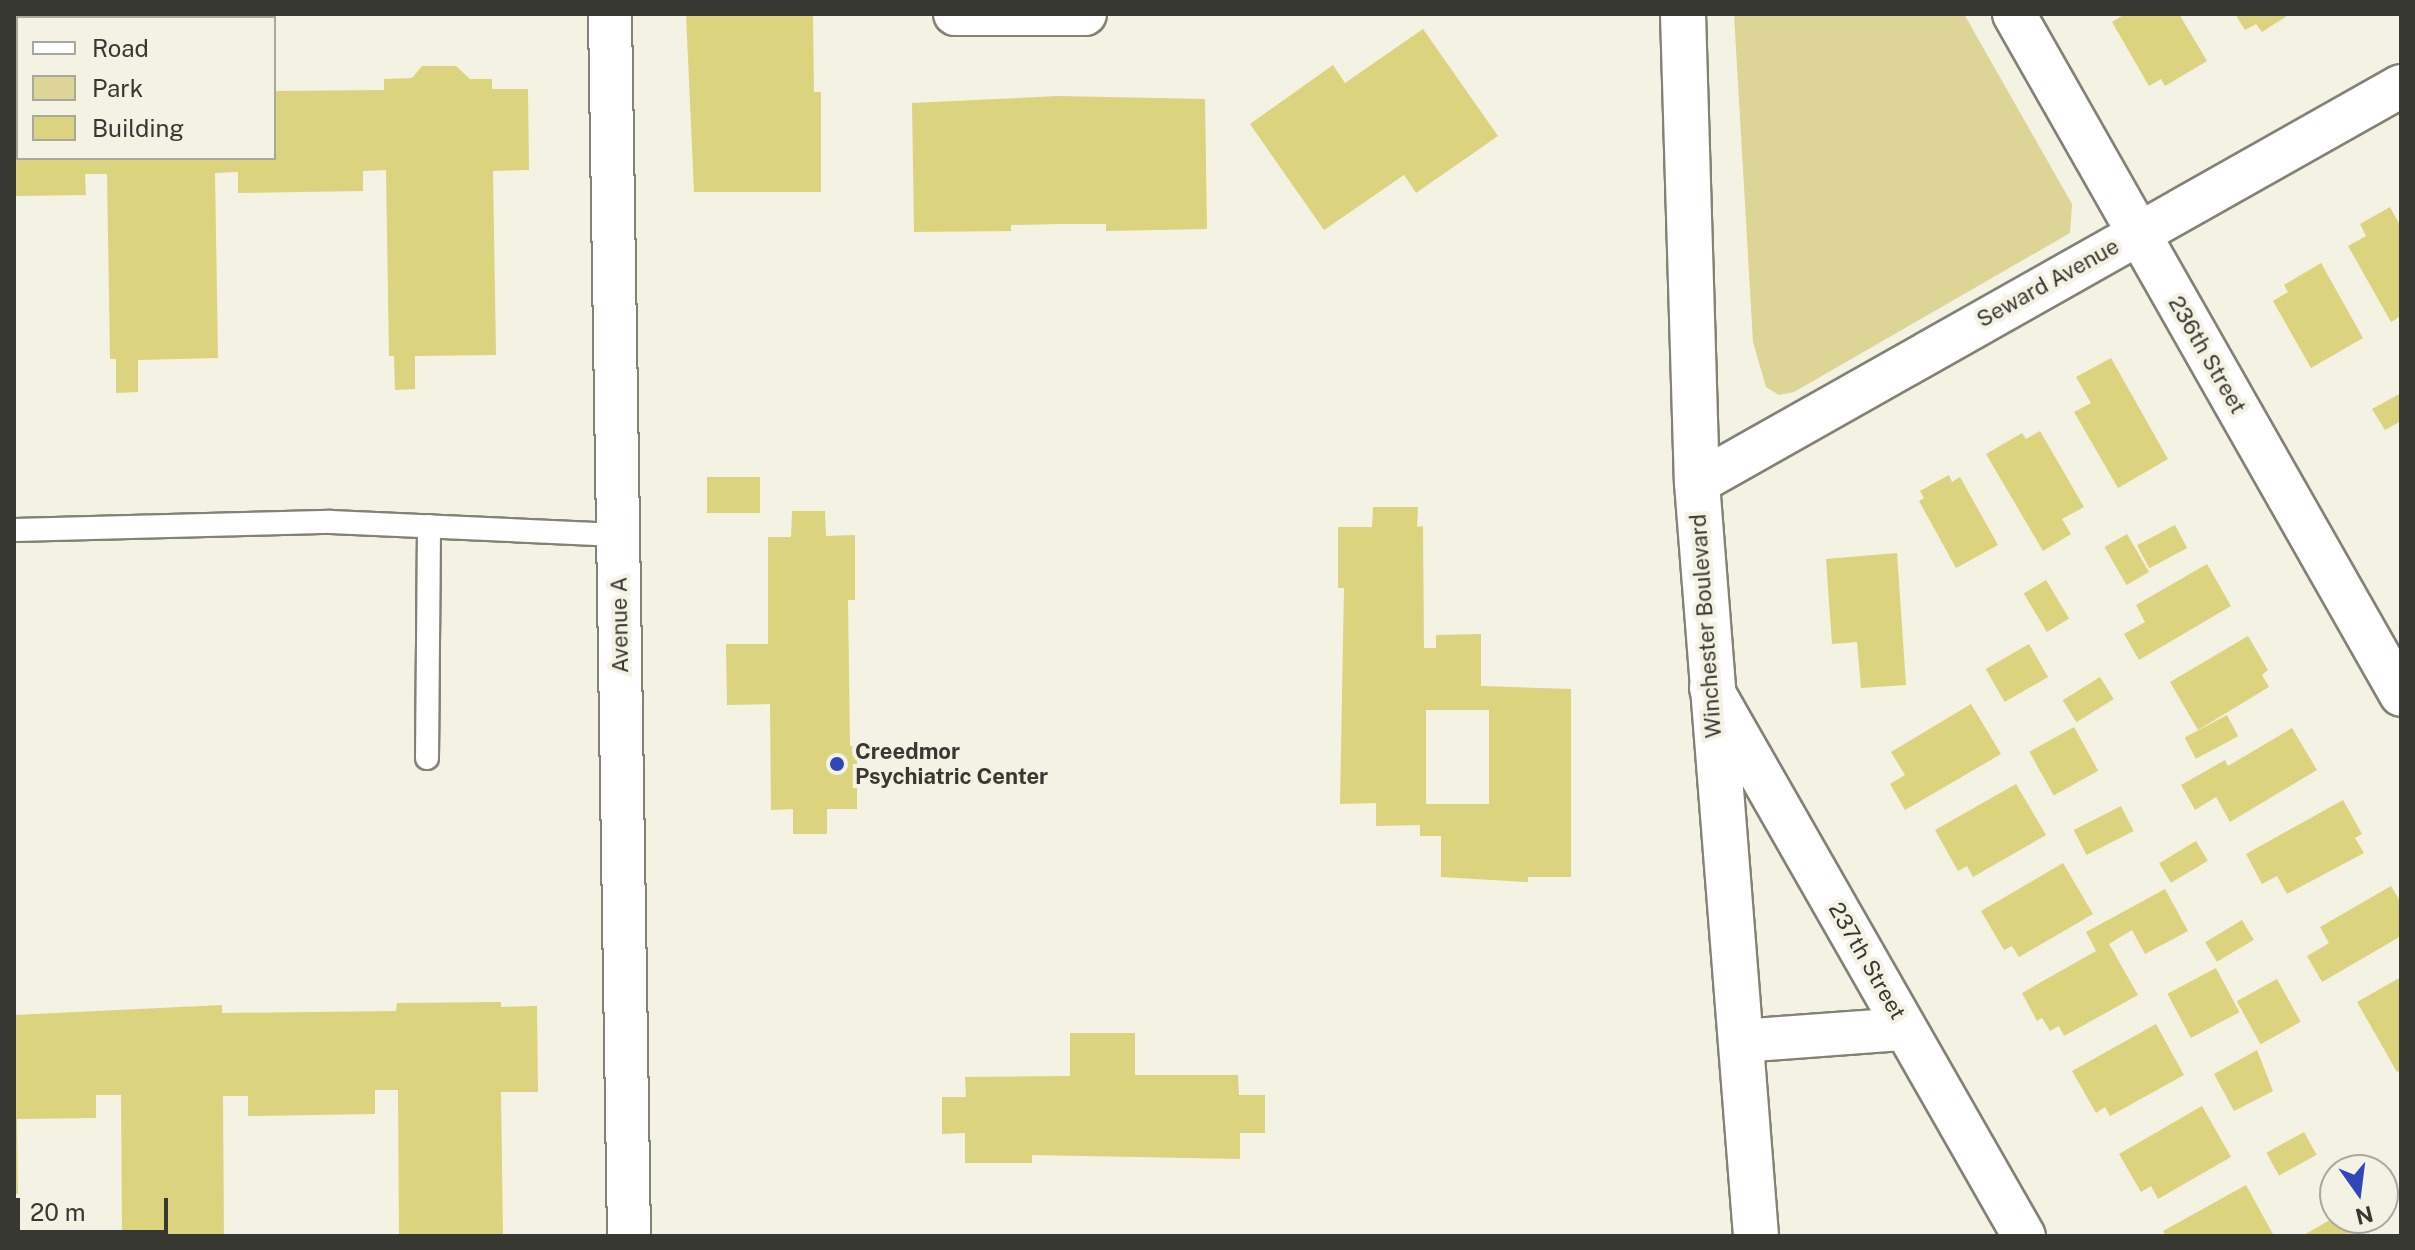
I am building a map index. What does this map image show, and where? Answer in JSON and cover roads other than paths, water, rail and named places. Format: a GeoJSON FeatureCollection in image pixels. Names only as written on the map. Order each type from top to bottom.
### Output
{"type":"FeatureCollection","features":[{"type":"Feature","properties":{"kind":"main road","name":"Winchester Boulevard"},"geometry":{"type":"LineString","coordinates":[[1683,14],[1697,483],[1710,686],[1756,1236]]}},
{"type":"Feature","properties":{"kind":"street","name":"Avenue A"},"geometry":{"type":"LineString","coordinates":[[610,14],[629,1236]]}},
{"type":"Feature","properties":{"kind":"street"},"geometry":{"type":"LineString","coordinates":[[955,14],[1085,14]]}},
{"type":"Feature","properties":{"kind":"street","name":"236th Street"},"geometry":{"type":"LineString","coordinates":[[2014,14],[2401,695]]}},
{"type":"Feature","properties":{"kind":"street","name":"Seward Avenue"},"geometry":{"type":"LineString","coordinates":[[1697,483],[2401,86]]}},
{"type":"Feature","properties":{"kind":"street","name":"237th Street"},"geometry":{"type":"LineString","coordinates":[[1710,686],[2024,1236]]}},
{"type":"Feature","properties":{"kind":"street"},"geometry":{"type":"LineString","coordinates":[[1740,1041],[1905,1029]]}},
{"type":"Feature","properties":{"kind":"lane"},"geometry":{"type":"LineString","coordinates":[[15,530],[331,522],[618,535]]}},
{"type":"Feature","properties":{"kind":"lane"},"geometry":{"type":"LineString","coordinates":[[427,758],[429,526]]}},
{"type":"Feature","properties":{"kind":"place","name":"Creedmor Psychiatric Center"},"geometry":{"type":"Point","coordinates":[837,764]}}]}
